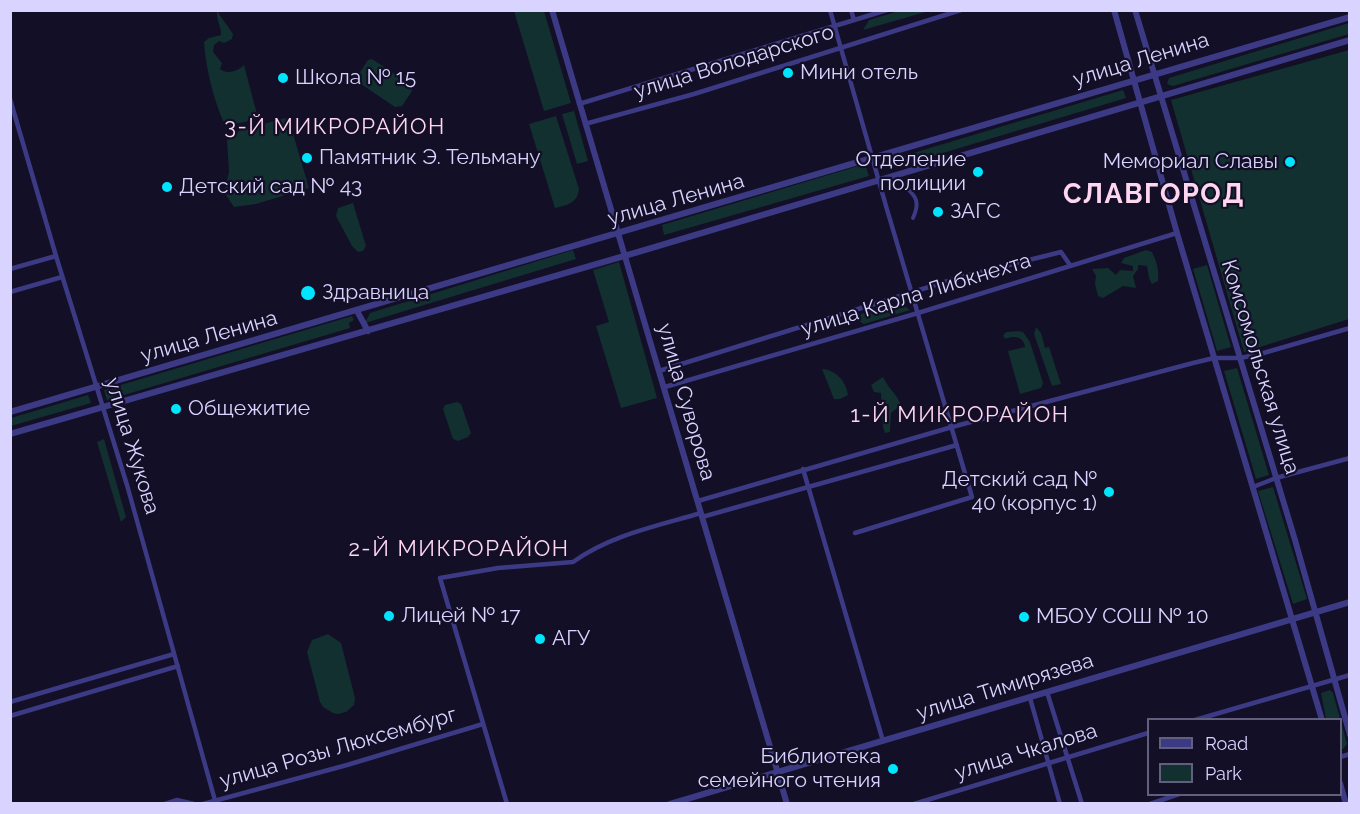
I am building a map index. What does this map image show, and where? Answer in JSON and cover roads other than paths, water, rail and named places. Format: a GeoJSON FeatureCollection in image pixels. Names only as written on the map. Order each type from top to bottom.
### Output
{"type":"FeatureCollection","features":[{"type":"Feature","properties":{"kind":"street","name":"улица Суворова"},"geometry":{"type":"LineString","coordinates":[[552,10],[787,804]]}},
{"type":"Feature","properties":{"kind":"street"},"geometry":{"type":"LineString","coordinates":[[830,10],[972,497],[855,533]]}},
{"type":"Feature","properties":{"kind":"street"},"geometry":{"type":"LineString","coordinates":[[851,10],[854,20]]}},
{"type":"Feature","properties":{"kind":"street","name":"улица Володарского"},"geometry":{"type":"LineString","coordinates":[[579,104],[887,10]]}},
{"type":"Feature","properties":{"kind":"street","name":"улица Володарского"},"geometry":{"type":"LineString","coordinates":[[585,124],[694,94],[961,10]]}},
{"type":"Feature","properties":{"kind":"street","name":"Комсомольская улица"},"geometry":{"type":"LineString","coordinates":[[1114,10],[1177,233],[1321,718]]}},
{"type":"Feature","properties":{"kind":"street","name":"Комсомольская улица"},"geometry":{"type":"LineString","coordinates":[[1135,10],[1276,478],[1350,735]]}},
{"type":"Feature","properties":{"kind":"street","name":"улица Ленина"},"geometry":{"type":"LineString","coordinates":[[10,412],[1350,17]]}},
{"type":"Feature","properties":{"kind":"street","name":"улица Ленина"},"geometry":{"type":"LineString","coordinates":[[10,434],[625,256],[1350,40]]}},
{"type":"Feature","properties":{"kind":"street","name":"улица Жукова"},"geometry":{"type":"LineString","coordinates":[[10,99],[62,278],[103,407],[216,802]]}},
{"type":"Feature","properties":{"kind":"street"},"geometry":{"type":"LineString","coordinates":[[904,186],[915,194],[918,206],[913,218]]}},
{"type":"Feature","properties":{"kind":"street","name":"улица Карла Либкнехта"},"geometry":{"type":"LineString","coordinates":[[664,387],[918,313],[1177,233]]}},
{"type":"Feature","properties":{"kind":"street","name":"улица Карла Либкнехта"},"geometry":{"type":"LineString","coordinates":[[659,371],[1008,264],[1060,252],[1070,265]]}},
{"type":"Feature","properties":{"kind":"street"},"geometry":{"type":"LineString","coordinates":[[10,269],[56,256]]}},
{"type":"Feature","properties":{"kind":"street"},"geometry":{"type":"LineString","coordinates":[[10,292],[62,278]]}},
{"type":"Feature","properties":{"kind":"street"},"geometry":{"type":"LineString","coordinates":[[357,310],[368,331]]}},
{"type":"Feature","properties":{"kind":"street"},"geometry":{"type":"LineString","coordinates":[[698,501],[803,469],[1215,358],[1240,358],[1350,328]]}},
{"type":"Feature","properties":{"kind":"street"},"geometry":{"type":"LineString","coordinates":[[507,804],[440,578],[498,568],[573,562],[624,535],[957,445]]}},
{"type":"Feature","properties":{"kind":"street"},"geometry":{"type":"LineString","coordinates":[[1253,487],[1276,478],[1350,458]]}},
{"type":"Feature","properties":{"kind":"street"},"geometry":{"type":"LineString","coordinates":[[803,469],[883,741]]}},
{"type":"Feature","properties":{"kind":"street","name":"улица Тимирязева"},"geometry":{"type":"LineString","coordinates":[[670,804],[1350,602]]}},
{"type":"Feature","properties":{"kind":"street"},"geometry":{"type":"LineString","coordinates":[[10,702],[174,654]]}},
{"type":"Feature","properties":{"kind":"street"},"geometry":{"type":"LineString","coordinates":[[10,716],[178,666]]}},
{"type":"Feature","properties":{"kind":"street"},"geometry":{"type":"LineString","coordinates":[[1202,718],[1350,675]]}},
{"type":"Feature","properties":{"kind":"street"},"geometry":{"type":"LineString","coordinates":[[1047,692],[1082,804]]}},
{"type":"Feature","properties":{"kind":"street"},"geometry":{"type":"LineString","coordinates":[[1030,698],[1060,804]]}},
{"type":"Feature","properties":{"kind":"street","name":"улица Розы Люксембург"},"geometry":{"type":"LineString","coordinates":[[202,804],[346,765],[483,724]]}},
{"type":"Feature","properties":{"kind":"street","name":"улица Чкалова"},"geometry":{"type":"LineString","coordinates":[[914,804],[1066,756],[1147,734]]}},
{"type":"Feature","properties":{"kind":"street"},"geometry":{"type":"LineString","coordinates":[[1342,787],[1346,804]]}},
{"type":"Feature","properties":{"kind":"street"},"geometry":{"type":"LineString","coordinates":[[1150,804],[1176,796]]}},
{"type":"Feature","properties":{"kind":"street","name":"улица Розы Люксембург"},"geometry":{"type":"LineString","coordinates":[[165,804],[177,800],[194,804]]}},
{"type":"Feature","properties":{"kind":"place","name":"Мини отель"},"geometry":{"type":"Point","coordinates":[788,73]}},
{"type":"Feature","properties":{"kind":"place","name":"Школа № 15"},"geometry":{"type":"Point","coordinates":[283,78]}},
{"type":"Feature","properties":{"kind":"place","name":"Памятник Э. Тельману"},"geometry":{"type":"Point","coordinates":[307,158]}},
{"type":"Feature","properties":{"kind":"place","name":"Мемориал Славы"},"geometry":{"type":"Point","coordinates":[1290,162]}},
{"type":"Feature","properties":{"kind":"place","name":"Отделение полиции"},"geometry":{"type":"Point","coordinates":[978,172]}},
{"type":"Feature","properties":{"kind":"place","name":"Детский сад № 43"},"geometry":{"type":"Point","coordinates":[167,187]}},
{"type":"Feature","properties":{"kind":"place","name":"ЗАГС"},"geometry":{"type":"Point","coordinates":[938,212]}},
{"type":"Feature","properties":{"kind":"place","name":"Здравница"},"geometry":{"type":"Point","coordinates":[308,293]}},
{"type":"Feature","properties":{"kind":"place","name":"Общежитие"},"geometry":{"type":"Point","coordinates":[176,409]}},
{"type":"Feature","properties":{"kind":"place","name":"Детский сад № 40 (корпус 1)"},"geometry":{"type":"Point","coordinates":[1109,492]}},
{"type":"Feature","properties":{"kind":"place","name":"Лицей № 17"},"geometry":{"type":"Point","coordinates":[389,616]}},
{"type":"Feature","properties":{"kind":"place","name":"МБОУ СОШ № 10"},"geometry":{"type":"Point","coordinates":[1024,617]}},
{"type":"Feature","properties":{"kind":"place","name":"АГУ"},"geometry":{"type":"Point","coordinates":[540,639]}},
{"type":"Feature","properties":{"kind":"place","name":"Библиотека семейного чтения"},"geometry":{"type":"Point","coordinates":[893,769]}},
{"type":"Feature","properties":{"kind":"district","name":"3-Й МИКРОРАЙОН"},"geometry":{"type":"Point","coordinates":[335,127]}},
{"type":"Feature","properties":{"kind":"district","name":"СЛАВГОРОД"},"geometry":{"type":"Point","coordinates":[1154,195]}},
{"type":"Feature","properties":{"kind":"district","name":"1-Й МИКРОРАЙОН"},"geometry":{"type":"Point","coordinates":[960,415]}},
{"type":"Feature","properties":{"kind":"district","name":"2-Й МИКРОРАЙОН"},"geometry":{"type":"Point","coordinates":[459,549]}}]}
